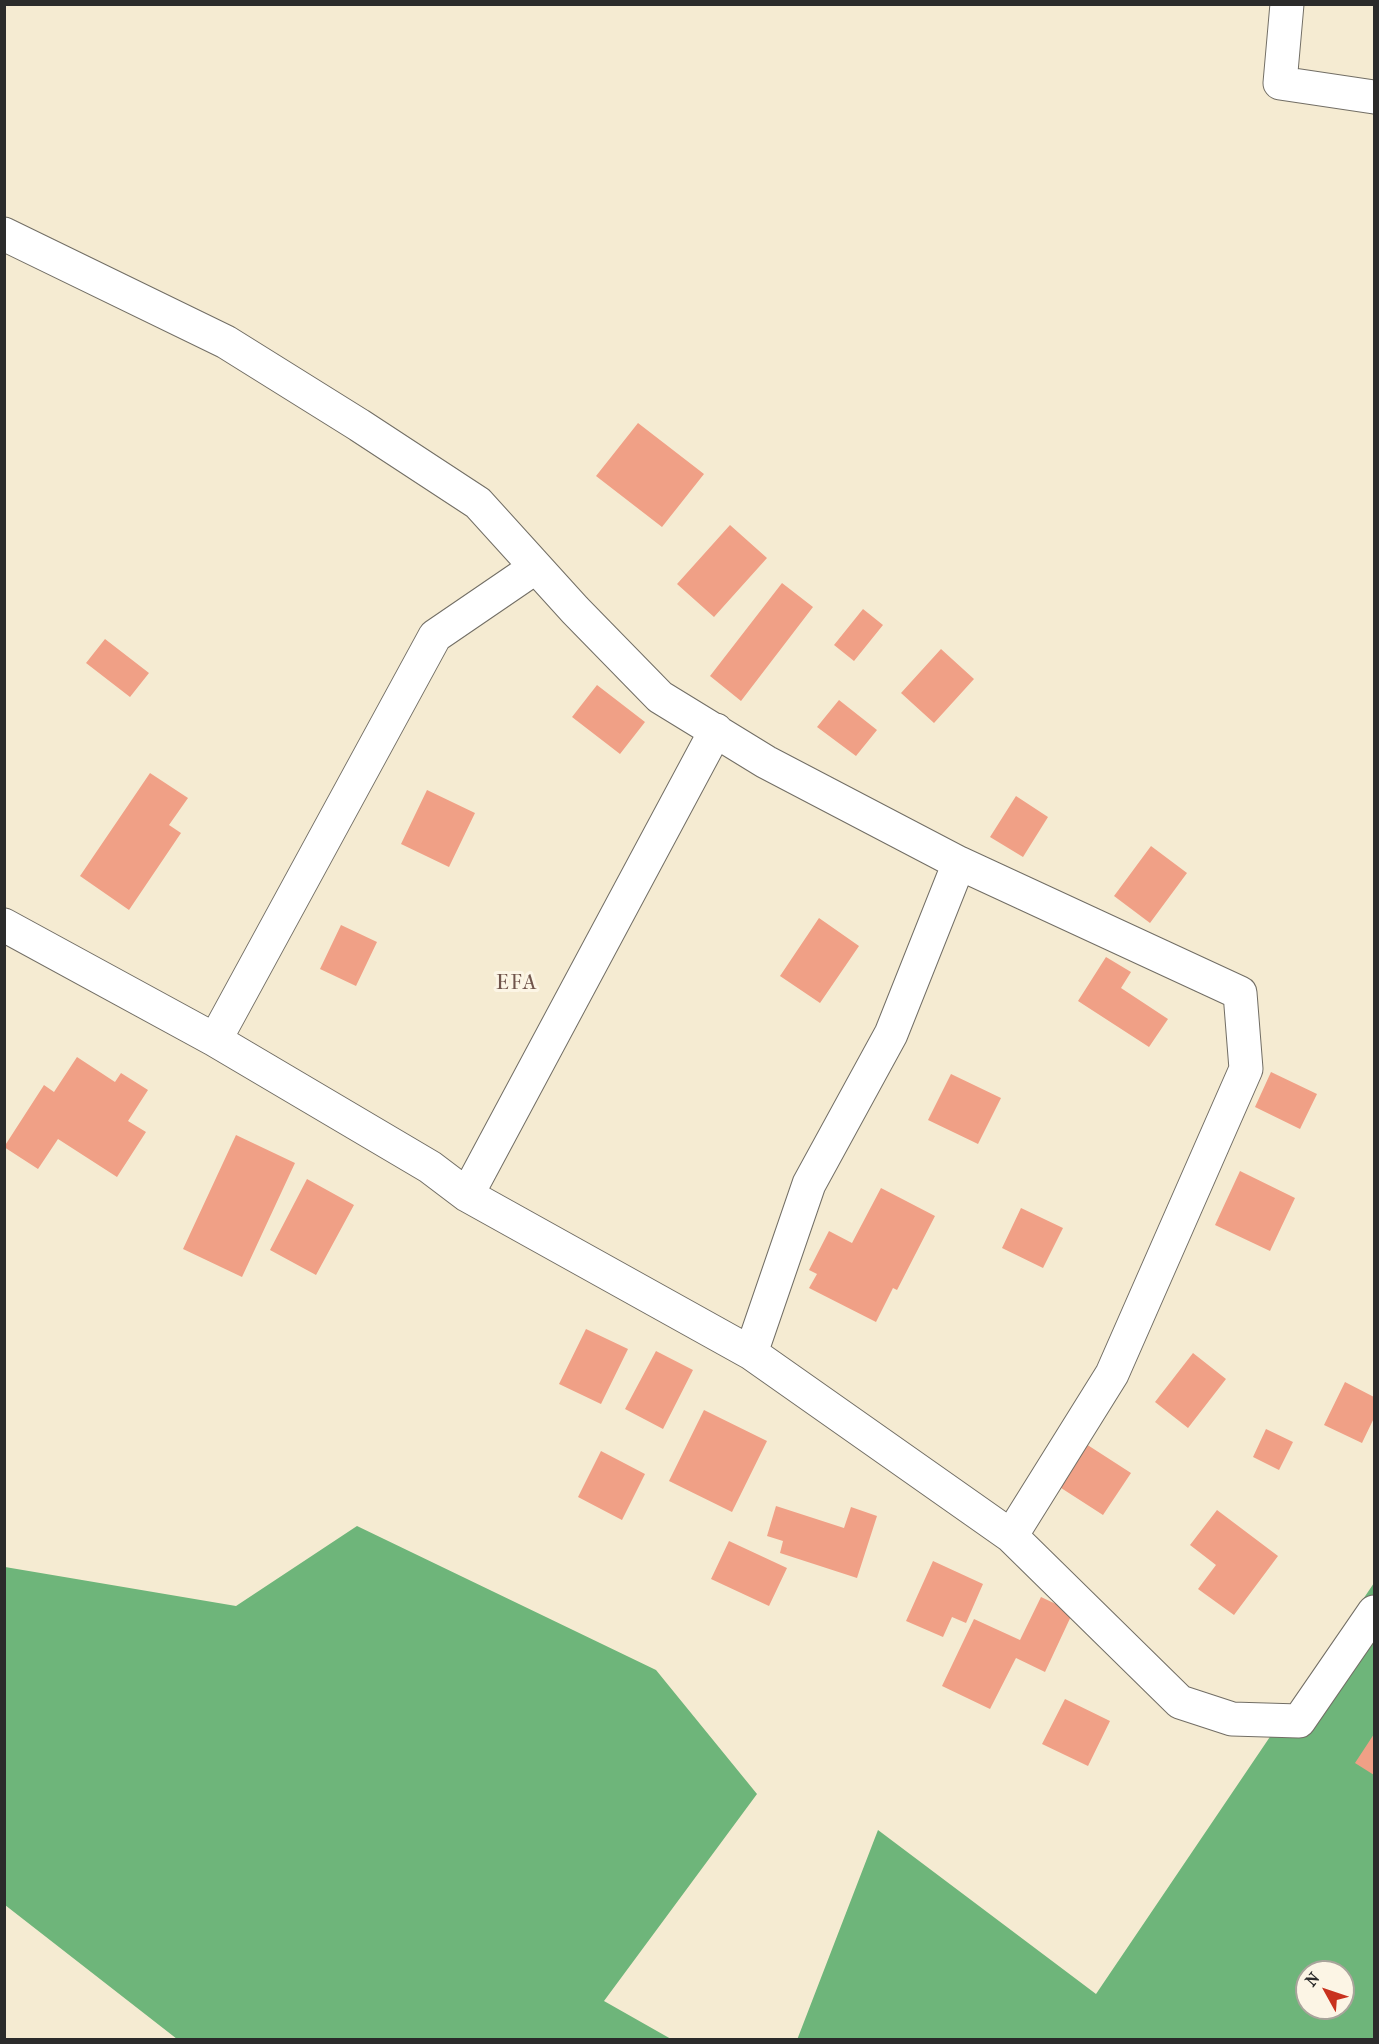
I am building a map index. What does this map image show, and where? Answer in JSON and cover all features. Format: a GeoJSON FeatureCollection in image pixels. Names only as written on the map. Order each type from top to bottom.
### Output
{"type":"FeatureCollection","features":[{"type":"Feature","properties":{"kind":"street"},"geometry":{"type":"LineString","coordinates":[[1287,4],[1280,82],[1374,97]]}},
{"type":"Feature","properties":{"kind":"street"},"geometry":{"type":"LineString","coordinates":[[4,234],[226,342],[308,392],[478,503],[574,610],[660,697],[766,762],[959,863],[1240,993],[1246,1070],[1112,1374],[1011,1536]]}},
{"type":"Feature","properties":{"kind":"street"},"geometry":{"type":"LineString","coordinates":[[215,1040],[435,636],[536,567]]}},
{"type":"Feature","properties":{"kind":"street"},"geometry":{"type":"LineString","coordinates":[[467,1195],[716,730]]}},
{"type":"Feature","properties":{"kind":"street"},"geometry":{"type":"LineString","coordinates":[[752,1353],[809,1184],[891,1034],[959,863]]}},
{"type":"Feature","properties":{"kind":"street"},"geometry":{"type":"LineString","coordinates":[[4,925],[215,1040],[430,1167],[467,1195],[752,1353],[1011,1536],[1180,1702],[1232,1719],[1299,1721],[1374,1612]]}},
{"type":"Feature","properties":{"kind":"green space"},"geometry":{"type":"Polygon","coordinates":[[[357,1526],[656,1670],[757,1794],[604,2001],[671,2039],[177,2039],[5,1905],[5,1567],[236,1606],[357,1526]]]}},
{"type":"Feature","properties":{"kind":"green space"},"geometry":{"type":"Polygon","coordinates":[[[1374,1583],[1374,2039],[797,2040],[878,1830],[1096,1994],[1374,1583]]]}},
{"type":"Feature","properties":{"kind":"building"},"geometry":{"type":"Polygon","coordinates":[[[638,423],[704,474],[662,527],[596,476],[638,423]]]}},
{"type":"Feature","properties":{"kind":"building"},"geometry":{"type":"Polygon","coordinates":[[[730,525],[767,558],[714,617],[677,584],[730,525]]]}},
{"type":"Feature","properties":{"kind":"building"},"geometry":{"type":"Polygon","coordinates":[[[782,583],[813,607],[741,701],[710,676],[782,583]]]}},
{"type":"Feature","properties":{"kind":"building"},"geometry":{"type":"Polygon","coordinates":[[[863,609],[883,625],[854,661],[834,645],[863,609]]]}},
{"type":"Feature","properties":{"kind":"building"},"geometry":{"type":"Polygon","coordinates":[[[105,639],[149,673],[130,697],[86,663],[105,639]]]}},
{"type":"Feature","properties":{"kind":"building"},"geometry":{"type":"Polygon","coordinates":[[[941,649],[974,679],[934,723],[901,693],[941,649]]]}},
{"type":"Feature","properties":{"kind":"building"},"geometry":{"type":"Polygon","coordinates":[[[597,685],[645,722],[620,754],[572,717],[597,685]]]}},
{"type":"Feature","properties":{"kind":"building"},"geometry":{"type":"Polygon","coordinates":[[[839,700],[877,730],[856,756],[817,727],[839,700]]]}},
{"type":"Feature","properties":{"kind":"building"},"geometry":{"type":"Polygon","coordinates":[[[150,773],[188,798],[169,825],[181,833],[129,910],[80,876],[150,773]]]}},
{"type":"Feature","properties":{"kind":"building"},"geometry":{"type":"Polygon","coordinates":[[[427,790],[475,813],[449,867],[401,844],[427,790]]]}},
{"type":"Feature","properties":{"kind":"building"},"geometry":{"type":"Polygon","coordinates":[[[1016,796],[1048,817],[1023,857],[990,837],[1016,796]]]}},
{"type":"Feature","properties":{"kind":"building"},"geometry":{"type":"Polygon","coordinates":[[[1151,846],[1187,873],[1150,923],[1114,896],[1151,846]]]}},
{"type":"Feature","properties":{"kind":"building"},"geometry":{"type":"Polygon","coordinates":[[[819,918],[859,946],[820,1003],[780,976],[819,918]]]}},
{"type":"Feature","properties":{"kind":"building"},"geometry":{"type":"Polygon","coordinates":[[[341,925],[377,942],[356,986],[320,969],[341,925]]]}},
{"type":"Feature","properties":{"kind":"building"},"geometry":{"type":"Polygon","coordinates":[[[1106,957],[1131,972],[1121,988],[1168,1019],[1149,1047],[1078,1001],[1106,957]]]}},
{"type":"Feature","properties":{"kind":"building"},"geometry":{"type":"Polygon","coordinates":[[[77,1057],[115,1082],[121,1073],[148,1090],[128,1121],[146,1132],[117,1177],[58,1139],[38,1169],[4,1147],[44,1085],[54,1092],[77,1057]]]}},
{"type":"Feature","properties":{"kind":"building"},"geometry":{"type":"Polygon","coordinates":[[[1271,1072],[1317,1094],[1300,1129],[1255,1107],[1271,1072]]]}},
{"type":"Feature","properties":{"kind":"building"},"geometry":{"type":"Polygon","coordinates":[[[951,1074],[1001,1098],[978,1144],[928,1120],[951,1074]]]}},
{"type":"Feature","properties":{"kind":"building"},"geometry":{"type":"Polygon","coordinates":[[[236,1135],[295,1163],[242,1277],[183,1249],[236,1135]]]}},
{"type":"Feature","properties":{"kind":"building"},"geometry":{"type":"Polygon","coordinates":[[[1240,1171],[1295,1198],[1270,1251],[1215,1225],[1240,1171]]]}},
{"type":"Feature","properties":{"kind":"building"},"geometry":{"type":"Polygon","coordinates":[[[307,1179],[354,1205],[316,1275],[270,1250],[307,1179]]]}},
{"type":"Feature","properties":{"kind":"building"},"geometry":{"type":"Polygon","coordinates":[[[881,1188],[935,1216],[897,1290],[893,1288],[876,1322],[809,1288],[817,1274],[809,1270],[829,1231],[852,1243],[881,1188]]]}},
{"type":"Feature","properties":{"kind":"building"},"geometry":{"type":"Polygon","coordinates":[[[1021,1208],[1063,1228],[1043,1268],[1002,1248],[1021,1208]]]}},
{"type":"Feature","properties":{"kind":"building"},"geometry":{"type":"Polygon","coordinates":[[[586,1329],[628,1349],[601,1404],[559,1384],[586,1329]]]}},
{"type":"Feature","properties":{"kind":"building"},"geometry":{"type":"Polygon","coordinates":[[[656,1351],[693,1370],[663,1429],[625,1409],[656,1351]]]}},
{"type":"Feature","properties":{"kind":"building"},"geometry":{"type":"Polygon","coordinates":[[[1193,1353],[1226,1379],[1188,1428],[1155,1402],[1193,1353]]]}},
{"type":"Feature","properties":{"kind":"building"},"geometry":{"type":"Polygon","coordinates":[[[1345,1382],[1374,1397],[1374,1418],[1362,1443],[1324,1425],[1345,1382]]]}},
{"type":"Feature","properties":{"kind":"building"},"geometry":{"type":"Polygon","coordinates":[[[704,1410],[767,1441],[732,1512],[669,1481],[704,1410]]]}},
{"type":"Feature","properties":{"kind":"building"},"geometry":{"type":"Polygon","coordinates":[[[1266,1429],[1293,1442],[1279,1470],[1253,1457],[1266,1429]]]}},
{"type":"Feature","properties":{"kind":"building"},"geometry":{"type":"Polygon","coordinates":[[[1086,1444],[1131,1473],[1103,1515],[1058,1486],[1086,1444]]]}},
{"type":"Feature","properties":{"kind":"building"},"geometry":{"type":"Polygon","coordinates":[[[601,1451],[645,1474],[622,1520],[578,1497],[601,1451]]]}},
{"type":"Feature","properties":{"kind":"building"},"geometry":{"type":"Polygon","coordinates":[[[776,1506],[844,1528],[851,1507],[877,1516],[857,1578],[780,1553],[783,1541],[767,1536],[776,1506]]]}},
{"type":"Feature","properties":{"kind":"building"},"geometry":{"type":"Polygon","coordinates":[[[1217,1510],[1278,1556],[1234,1615],[1198,1589],[1216,1565],[1190,1545],[1217,1510]]]}},
{"type":"Feature","properties":{"kind":"building"},"geometry":{"type":"Polygon","coordinates":[[[729,1541],[787,1568],[769,1606],[711,1579],[729,1541]]]}},
{"type":"Feature","properties":{"kind":"building"},"geometry":{"type":"Polygon","coordinates":[[[933,1561],[983,1584],[966,1623],[952,1617],[943,1637],[906,1621],[933,1561]]]}},
{"type":"Feature","properties":{"kind":"building"},"geometry":{"type":"Polygon","coordinates":[[[1041,1597],[1073,1612],[1045,1672],[1016,1658],[990,1709],[942,1686],[974,1619],[1020,1640],[1041,1597]]]}},
{"type":"Feature","properties":{"kind":"building"},"geometry":{"type":"Polygon","coordinates":[[[1065,1699],[1110,1721],[1088,1766],[1042,1744],[1065,1699]]]}},
{"type":"Feature","properties":{"kind":"building"},"geometry":{"type":"Polygon","coordinates":[[[1374,1734],[1374,1775],[1355,1763],[1374,1734]]]}},
{"type":"Feature","properties":{"kind":"district","name":"EFA"},"geometry":{"type":"Point","coordinates":[517,984]}}]}
